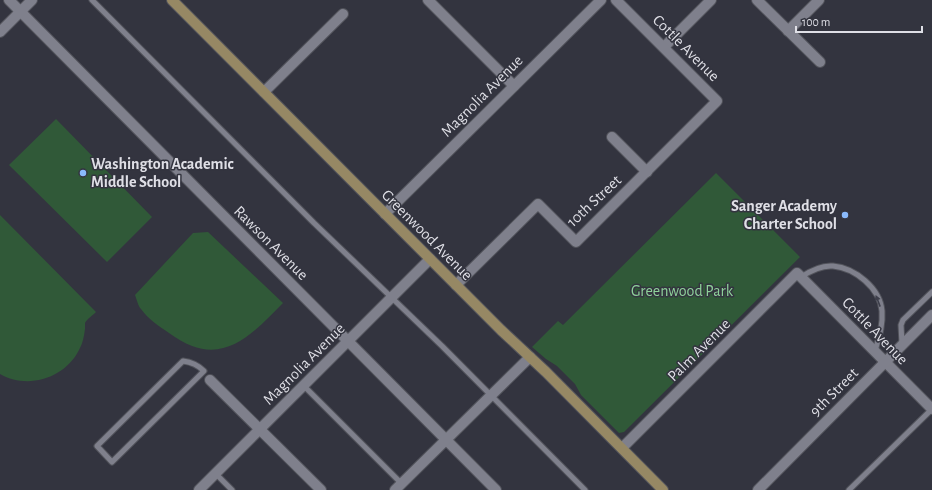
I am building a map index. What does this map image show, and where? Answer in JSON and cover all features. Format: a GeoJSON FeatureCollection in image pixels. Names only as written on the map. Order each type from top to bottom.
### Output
{"type":"FeatureCollection","features":[{"type":"Feature","properties":{"kind":"street","name":"Rawson Avenue"},"geometry":{"type":"LineString","coordinates":[[9,0],[496,490]]}},
{"type":"Feature","properties":{"kind":"street"},"geometry":{"type":"LineString","coordinates":[[0,32],[32,0]]}},
{"type":"Feature","properties":{"kind":"street","name":"Greenwood Avenue"},"geometry":{"type":"LineString","coordinates":[[173,0],[385,214],[663,490]]}},
{"type":"Feature","properties":{"kind":"street"},"geometry":{"type":"LineString","coordinates":[[428,0],[514,86]]}},
{"type":"Feature","properties":{"kind":"street","name":"Magnolia Avenue"},"geometry":{"type":"LineString","coordinates":[[385,214],[601,0]]}},
{"type":"Feature","properties":{"kind":"street","name":"Cottle Avenue"},"geometry":{"type":"LineString","coordinates":[[616,0],[717,101]]}},
{"type":"Feature","properties":{"kind":"street"},"geometry":{"type":"LineString","coordinates":[[664,47],[711,0]]}},
{"type":"Feature","properties":{"kind":"street"},"geometry":{"type":"LineString","coordinates":[[757,0],[820,62]]}},
{"type":"Feature","properties":{"kind":"street"},"geometry":{"type":"LineString","coordinates":[[788,31],[819,0]]}},
{"type":"Feature","properties":{"kind":"street"},"geometry":{"type":"LineString","coordinates":[[264,92],[343,14]]}},
{"type":"Feature","properties":{"kind":"street","name":"10th Street"},"geometry":{"type":"LineString","coordinates":[[456,285],[538,204],[576,242],[717,101]]}},
{"type":"Feature","properties":{"kind":"street"},"geometry":{"type":"LineString","coordinates":[[612,137],[647,172]]}},
{"type":"Feature","properties":{"kind":"street","name":"Magnolia Avenue"},"geometry":{"type":"LineString","coordinates":[[199,490],[430,259]]}},
{"type":"Feature","properties":{"kind":"street","name":"Cottle Avenue"},"geometry":{"type":"LineString","coordinates":[[799,275],[932,409]]}},
{"type":"Feature","properties":{"kind":"street","name":"Palm Avenue"},"geometry":{"type":"LineString","coordinates":[[622,448],[799,275]]}},
{"type":"Feature","properties":{"kind":"street","name":"9th Street"},"geometry":{"type":"LineString","coordinates":[[758,490],[932,315]]}},
{"type":"Feature","properties":{"kind":"street"},"geometry":{"type":"LineString","coordinates":[[398,487],[530,357]]}},
{"type":"Feature","properties":{"kind":"street"},"geometry":{"type":"LineString","coordinates":[[210,380],[321,490]]}},
{"type":"Feature","properties":{"kind":"lane"},"geometry":{"type":"LineString","coordinates":[[92,0],[391,298],[442,346],[585,490]]}},
{"type":"Feature","properties":{"kind":"lane"},"geometry":{"type":"LineString","coordinates":[[799,275],[812,270],[832,266],[850,270],[865,281],[876,294],[882,310],[882,328],[874,352]]}},
{"type":"Feature","properties":{"kind":"lane"},"geometry":{"type":"LineString","coordinates":[[902,344],[901,325],[903,320],[932,292]]}},
{"type":"Feature","properties":{"kind":"lane"},"geometry":{"type":"LineString","coordinates":[[204,371],[112,462],[96,446],[183,361],[199,367],[204,371],[210,380]]}},
{"type":"Feature","properties":{"kind":"lane"},"geometry":{"type":"LineString","coordinates":[[304,386],[398,487]]}},
{"type":"Feature","properties":{"kind":"lane"},"geometry":{"type":"LineString","coordinates":[[849,490],[932,409]]}},
{"type":"Feature","properties":{"kind":"lane"},"geometry":{"type":"LineString","coordinates":[[216,474],[232,490]]}},
{"type":"Feature","properties":{"kind":"green space"},"geometry":{"type":"Polygon","coordinates":[[[56,119],[152,217],[107,262],[9,165],[56,119]]]}},
{"type":"Feature","properties":{"kind":"green space","name":"Greenwood Park"},"geometry":{"type":"Polygon","coordinates":[[[716,173],[800,257],[624,432],[619,433],[581,395],[575,384],[557,366],[532,347],[558,321],[563,325],[716,173]]]}},
{"type":"Feature","properties":{"kind":"green space"},"geometry":{"type":"Polygon","coordinates":[[[0,215],[96,312],[85,323],[82,342],[73,360],[65,368],[55,374],[34,381],[11,379],[0,374],[0,215]]]}},
{"type":"Feature","properties":{"kind":"green space"},"geometry":{"type":"Polygon","coordinates":[[[208,232],[283,303],[245,338],[232,345],[218,349],[203,349],[187,344],[169,333],[147,316],[139,306],[135,295],[193,233],[208,232]]]}},
{"type":"Feature","properties":{"kind":"place","name":"Washington Academic Middle School"},"geometry":{"type":"Point","coordinates":[83,173]}},
{"type":"Feature","properties":{"kind":"place","name":"Sanger Academy Charter School"},"geometry":{"type":"Point","coordinates":[845,215]}}]}
